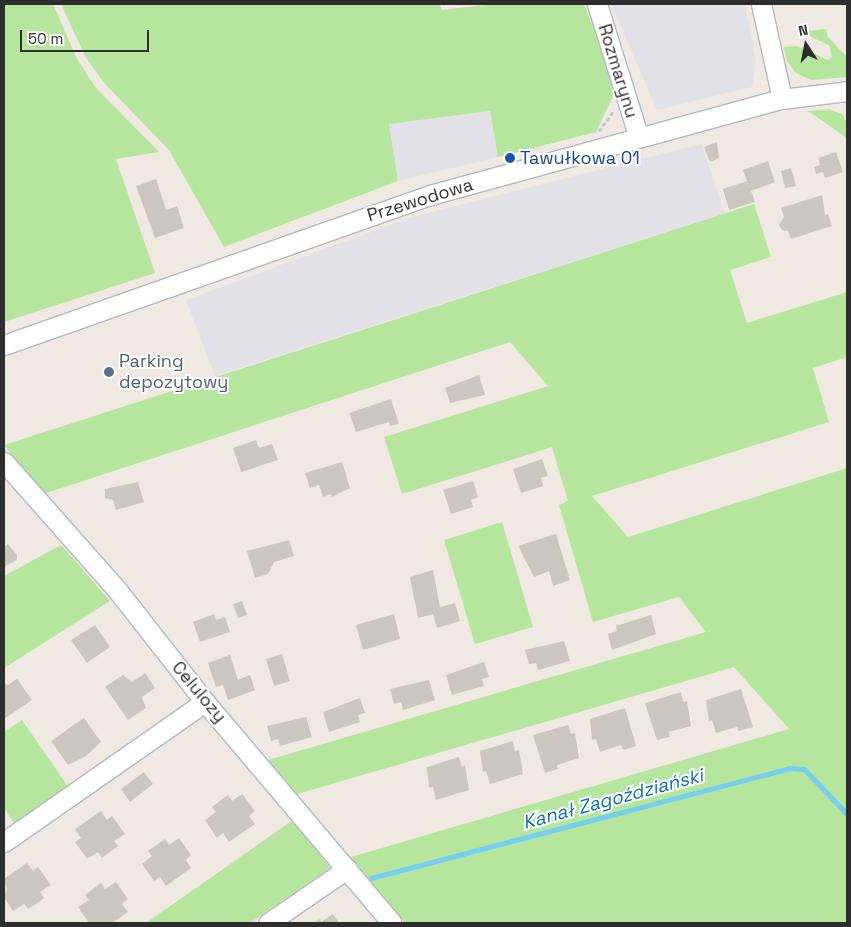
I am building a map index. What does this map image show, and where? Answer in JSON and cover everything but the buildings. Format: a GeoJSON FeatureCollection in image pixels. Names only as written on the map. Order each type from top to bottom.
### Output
{"type":"FeatureCollection","features":[{"type":"Feature","properties":{"kind":"street","name":"Rozmarynu"},"geometry":{"type":"LineString","coordinates":[[597,4],[639,138]]}},
{"type":"Feature","properties":{"kind":"street"},"geometry":{"type":"LineString","coordinates":[[762,4],[782,100]]}},
{"type":"Feature","properties":{"kind":"street","name":"Przewodowa"},"geometry":{"type":"LineString","coordinates":[[4,345],[382,211],[639,138],[782,100],[847,91]]}},
{"type":"Feature","properties":{"kind":"street","name":"Celulozy"},"geometry":{"type":"LineString","coordinates":[[4,462],[118,591],[205,702],[392,923]]}},
{"type":"Feature","properties":{"kind":"street"},"geometry":{"type":"LineString","coordinates":[[4,842],[205,702]]}},
{"type":"Feature","properties":{"kind":"street"},"geometry":{"type":"LineString","coordinates":[[268,923],[352,875]]}},
{"type":"Feature","properties":{"kind":"path"},"geometry":{"type":"LineString","coordinates":[[595,133],[610,113],[628,99]]}},
{"type":"Feature","properties":{"kind":"shaded area"},"geometry":{"type":"Polygon","coordinates":[[[611,4],[745,4],[756,62],[752,87],[657,110],[611,4]]]}},
{"type":"Feature","properties":{"kind":"shaded area"},"geometry":{"type":"Polygon","coordinates":[[[490,111],[498,157],[398,181],[389,124],[490,111]]]}},
{"type":"Feature","properties":{"kind":"shaded area"},"geometry":{"type":"Polygon","coordinates":[[[701,144],[725,213],[215,376],[186,300],[412,217],[701,144]]]}},
{"type":"Feature","properties":{"kind":"green space"},"geometry":{"type":"Polygon","coordinates":[[[4,4],[53,4],[77,59],[96,88],[159,152],[116,159],[155,273],[4,322],[4,4]]]}},
{"type":"Feature","properties":{"kind":"green space"},"geometry":{"type":"Polygon","coordinates":[[[61,4],[440,4],[442,10],[494,4],[584,4],[611,72],[613,96],[596,132],[498,157],[490,111],[389,124],[398,181],[224,247],[169,150],[106,85],[86,58],[61,4]]]}},
{"type":"Feature","properties":{"kind":"green space"},"geometry":{"type":"Polygon","coordinates":[[[826,29],[828,37],[847,57],[847,77],[811,80],[796,73],[787,61],[784,47],[797,46],[828,60],[832,57],[829,45],[811,37],[807,31],[826,29]]]}},
{"type":"Feature","properties":{"kind":"green space"},"geometry":{"type":"Polygon","coordinates":[[[829,109],[842,114],[847,123],[847,138],[808,111],[829,109]]]}},
{"type":"Feature","properties":{"kind":"green space"},"geometry":{"type":"Polygon","coordinates":[[[754,204],[771,257],[730,270],[747,323],[847,292],[847,357],[813,368],[829,422],[592,496],[628,537],[847,468],[847,923],[405,923],[351,857],[789,729],[734,667],[297,794],[268,760],[706,632],[679,597],[593,622],[559,505],[568,501],[552,447],[402,494],[384,437],[548,386],[510,342],[43,494],[4,445],[754,204]]]}},
{"type":"Feature","properties":{"kind":"green space"},"geometry":{"type":"Polygon","coordinates":[[[502,522],[533,627],[475,644],[444,540],[502,522]]]}},
{"type":"Feature","properties":{"kind":"green space"},"geometry":{"type":"Polygon","coordinates":[[[61,545],[110,601],[4,668],[4,576],[61,545]]]}},
{"type":"Feature","properties":{"kind":"green space"},"geometry":{"type":"Polygon","coordinates":[[[22,720],[69,788],[15,825],[4,808],[4,732],[22,720]]]}},
{"type":"Feature","properties":{"kind":"green space"},"geometry":{"type":"Polygon","coordinates":[[[293,820],[330,868],[250,923],[146,923],[293,820]]]}},
{"type":"Feature","properties":{"kind":"waterway","name":"Kanał Zagoździański"},"geometry":{"type":"LineString","coordinates":[[371,878],[789,768],[804,769],[847,814]]}},
{"type":"Feature","properties":{"kind":"place","name":"Tawułkowa 01"},"geometry":{"type":"Point","coordinates":[510,158]}},
{"type":"Feature","properties":{"kind":"place","name":"Parking depozytowy"},"geometry":{"type":"Point","coordinates":[109,372]}}]}
